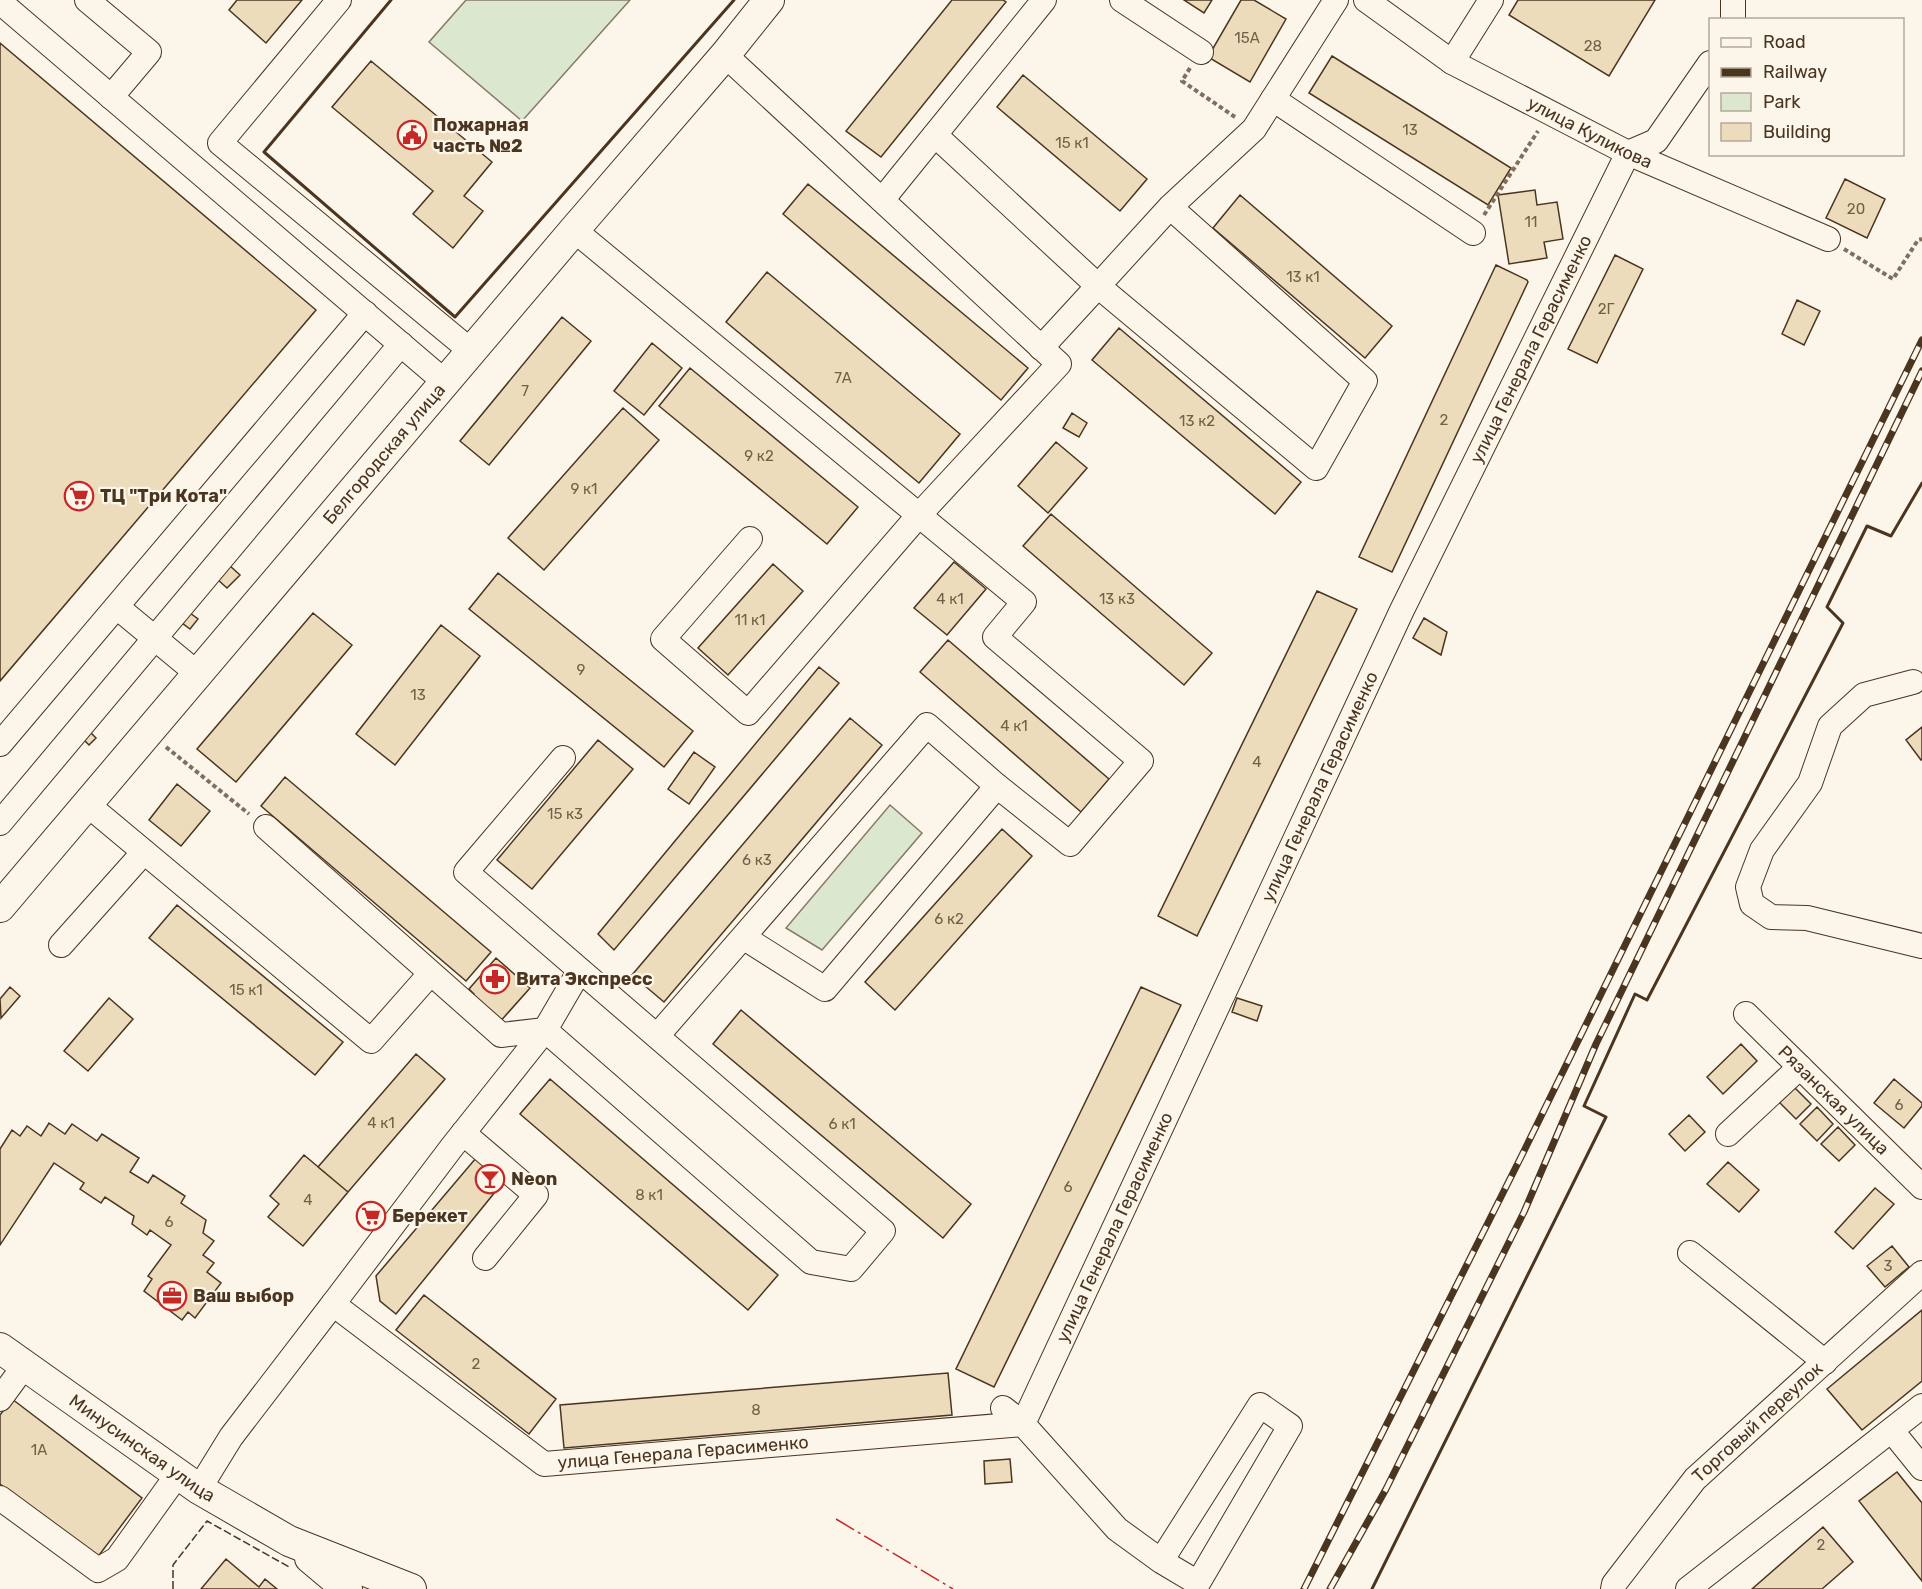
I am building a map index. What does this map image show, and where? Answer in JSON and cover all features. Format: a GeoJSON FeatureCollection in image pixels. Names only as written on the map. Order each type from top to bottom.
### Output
{"type":"FeatureCollection","features":[{"type":"Feature","properties":{"kind":"main road","name":"Белгородская улица"},"geometry":{"type":"LineString","coordinates":[[0,907],[725,55],[769,0]]}},
{"type":"Feature","properties":{"kind":"main road","name":"Минусинская улица"},"geometry":{"type":"LineString","coordinates":[[0,1348],[189,1481],[289,1541],[411,1589]]}},
{"type":"Feature","properties":{"kind":"main road","name":"Минусинская улица"},"geometry":{"type":"LineString","coordinates":[[289,1541],[332,1584]]}},
{"type":"Feature","properties":{"kind":"street"},"geometry":{"type":"LineString","coordinates":[[87,0],[149,52],[111,97]]}},
{"type":"Feature","properties":{"kind":"street"},"geometry":{"type":"LineString","coordinates":[[339,0],[220,143],[471,351]]}},
{"type":"Feature","properties":{"kind":"street"},"geometry":{"type":"LineString","coordinates":[[882,200],[1044,0]]}},
{"type":"Feature","properties":{"kind":"street"},"geometry":{"type":"LineString","coordinates":[[1122,0],[1201,52]]}},
{"type":"Feature","properties":{"kind":"street"},"geometry":{"type":"LineString","coordinates":[[1041,348],[1170,207],[1254,129],[1336,0]]}},
{"type":"Feature","properties":{"kind":"street","name":"улица Куликова"},"geometry":{"type":"LineString","coordinates":[[1366,0],[1452,62],[1550,113],[1628,153],[1828,239]]}},
{"type":"Feature","properties":{"kind":"street"},"geometry":{"type":"LineString","coordinates":[[1452,62],[1491,0]]}},
{"type":"Feature","properties":{"kind":"street"},"geometry":{"type":"LineString","coordinates":[[1733,0],[1733,18]]}},
{"type":"Feature","properties":{"kind":"street"},"geometry":{"type":"LineString","coordinates":[[0,2],[445,382]]}},
{"type":"Feature","properties":{"kind":"street"},"geometry":{"type":"LineString","coordinates":[[725,55],[1059,364],[919,515],[748,712],[663,639],[750,539]]}},
{"type":"Feature","properties":{"kind":"street"},"geometry":{"type":"LineString","coordinates":[[1628,153],[1656,141],[1709,64]]}},
{"type":"Feature","properties":{"kind":"street"},"geometry":{"type":"LineString","coordinates":[[1272,99],[1473,233]]}},
{"type":"Feature","properties":{"kind":"street"},"geometry":{"type":"LineString","coordinates":[[935,135],[1098,286],[1316,468],[1365,381],[1170,207]]}},
{"type":"Feature","properties":{"kind":"street","name":"улица Генерала Герасименко"},"geometry":{"type":"LineString","coordinates":[[333,1304],[544,1464],[1023,1424],[1402,610],[1628,153]]}},
{"type":"Feature","properties":{"kind":"street"},"geometry":{"type":"LineString","coordinates":[[574,230],[1024,602],[995,637],[1140,760],[1070,844],[997,786],[927,725],[657,1036]]}},
{"type":"Feature","properties":{"kind":"street"},"geometry":{"type":"LineString","coordinates":[[0,744],[365,314]]}},
{"type":"Feature","properties":{"kind":"street"},"geometry":{"type":"LineString","coordinates":[[0,823],[401,344]]}},
{"type":"Feature","properties":{"kind":"street"},"geometry":{"type":"LineString","coordinates":[[117,607],[198,674]]}},
{"type":"Feature","properties":{"kind":"street"},"geometry":{"type":"LineString","coordinates":[[1919,682],[1864,695],[1830,726],[1810,783],[1762,850],[1748,887],[1752,904],[1771,917],[1807,918],[1922,946]]}},
{"type":"Feature","properties":{"kind":"street"},"geometry":{"type":"LineString","coordinates":[[266,828],[501,1035],[544,1030],[811,1262],[851,1269],[883,1231],[466,872],[563,758]]}},
{"type":"Feature","properties":{"kind":"street"},"geometry":{"type":"LineString","coordinates":[[744,937],[825,989],[997,786]]}},
{"type":"Feature","properties":{"kind":"street"},"geometry":{"type":"LineString","coordinates":[[88,805],[371,1041],[430,974]]}},
{"type":"Feature","properties":{"kind":"street"},"geometry":{"type":"LineString","coordinates":[[61,945],[144,852]]}},
{"type":"Feature","properties":{"kind":"street"},"geometry":{"type":"LineString","coordinates":[[0,1498],[98,1570],[117,1559],[231,1437],[544,1030],[580,970]]}},
{"type":"Feature","properties":{"kind":"street","name":"Рязанская улица"},"geometry":{"type":"LineString","coordinates":[[1746,1014],[1920,1180]]}},
{"type":"Feature","properties":{"kind":"street"},"geometry":{"type":"LineString","coordinates":[[1728,1134],[1800,1067]]}},
{"type":"Feature","properties":{"kind":"street"},"geometry":{"type":"LineString","coordinates":[[463,1133],[536,1195],[485,1258]]}},
{"type":"Feature","properties":{"kind":"street"},"geometry":{"type":"LineString","coordinates":[[1690,1253],[1825,1362]]}},
{"type":"Feature","properties":{"kind":"street","name":"Торговый переулок"},"geometry":{"type":"LineString","coordinates":[[1613,1589],[1614,1584],[1695,1479],[1922,1273]]}},
{"type":"Feature","properties":{"kind":"street"},"geometry":{"type":"LineString","coordinates":[[0,1400],[25,1365]]}},
{"type":"Feature","properties":{"kind":"street"},"geometry":{"type":"LineString","coordinates":[[1003,1408],[1023,1424],[1117,1529],[1161,1561],[1198,1583],[1290,1426],[1260,1405],[1161,1561]]}},
{"type":"Feature","properties":{"kind":"street"},"geometry":{"type":"LineString","coordinates":[[1688,1589],[1922,1406]]}},
{"type":"Feature","properties":{"kind":"street"},"geometry":{"type":"LineString","coordinates":[[1892,1431],[1922,1468]]}},
{"type":"Feature","properties":{"kind":"path"},"geometry":{"type":"LineString","coordinates":[[1201,52],[1182,81],[1254,129]]}},
{"type":"Feature","properties":{"kind":"path"},"geometry":{"type":"LineString","coordinates":[[1473,233],[1550,113]]}},
{"type":"Feature","properties":{"kind":"path"},"geometry":{"type":"LineString","coordinates":[[1828,239],[1893,279],[1918,240],[1922,239]]}},
{"type":"Feature","properties":{"kind":"path"},"geometry":{"type":"LineString","coordinates":[[165,746],[266,828]]}},
{"type":"Feature","properties":{"kind":"green space"},"geometry":{"type":"Polygon","coordinates":[[[466,0],[630,0],[522,121],[429,42],[466,0]]]}},
{"type":"Feature","properties":{"kind":"green space"},"geometry":{"type":"Polygon","coordinates":[[[890,805],[922,833],[822,950],[786,928],[890,805]]]}},
{"type":"Feature","properties":{"kind":"building"},"geometry":{"type":"Polygon","coordinates":[[[237,0],[302,0],[266,43],[229,10],[237,0]]]}},
{"type":"Feature","properties":{"kind":"building"},"geometry":{"type":"Polygon","coordinates":[[[952,0],[1003,0],[1006,2],[881,157],[846,131],[952,0]]]}},
{"type":"Feature","properties":{"kind":"building"},"geometry":{"type":"Polygon","coordinates":[[[1184,0],[1212,0],[1204,13],[1184,0]]]}},
{"type":"Feature","properties":{"kind":"building"},"geometry":{"type":"Polygon","coordinates":[[[1241,0],[1254,0],[1286,19],[1250,82],[1208,57],[1241,0]]]}},
{"type":"Feature","properties":{"kind":"building"},"geometry":{"type":"Polygon","coordinates":[[[1518,0],[1655,0],[1609,76],[1509,15],[1518,0]]]}},
{"type":"Feature","properties":{"kind":"building","name":"ТЦ \"Три Кота\""},"geometry":{"type":"Polygon","coordinates":[[[0,43],[316,310],[0,681],[0,43]]]}},
{"type":"Feature","properties":{"kind":"building"},"geometry":{"type":"Polygon","coordinates":[[[1332,56],[1511,168],[1488,205],[1309,93],[1332,56]]]}},
{"type":"Feature","properties":{"kind":"building","name":"Пожарная часть №2"},"geometry":{"type":"Polygon","coordinates":[[[371,61],[492,162],[464,196],[483,211],[453,248],[413,214],[433,191],[332,107],[371,61]]]}},
{"type":"Feature","properties":{"kind":"building"},"geometry":{"type":"Polygon","coordinates":[[[1023,75],[1147,179],[1120,211],[997,107],[1023,75]]]}},
{"type":"Feature","properties":{"kind":"building"},"geometry":{"type":"Polygon","coordinates":[[[1845,179],[1885,199],[1867,238],[1826,218],[1845,179]]]}},
{"type":"Feature","properties":{"kind":"building"},"geometry":{"type":"Polygon","coordinates":[[[808,184],[1028,368],[1001,400],[783,214],[808,184]]]}},
{"type":"Feature","properties":{"kind":"building"},"geometry":{"type":"Polygon","coordinates":[[[1535,190],[1537,205],[1557,202],[1563,239],[1544,242],[1547,258],[1509,264],[1498,195],[1535,190]]]}},
{"type":"Feature","properties":{"kind":"building"},"geometry":{"type":"Polygon","coordinates":[[[1240,195],[1392,326],[1365,358],[1213,228],[1240,195]]]}},
{"type":"Feature","properties":{"kind":"building"},"geometry":{"type":"Polygon","coordinates":[[[1615,255],[1643,269],[1597,363],[1568,349],[1615,255]]]}},
{"type":"Feature","properties":{"kind":"building"},"geometry":{"type":"Polygon","coordinates":[[[1496,265],[1528,282],[1392,572],[1359,557],[1496,265]]]}},
{"type":"Feature","properties":{"kind":"building"},"geometry":{"type":"Polygon","coordinates":[[[767,272],[960,434],[919,483],[726,322],[767,272]]]}},
{"type":"Feature","properties":{"kind":"building"},"geometry":{"type":"Polygon","coordinates":[[[1797,300],[1820,311],[1804,345],[1782,334],[1797,300]]]}},
{"type":"Feature","properties":{"kind":"building"},"geometry":{"type":"Polygon","coordinates":[[[562,317],[591,341],[489,465],[460,441],[562,317]]]}},
{"type":"Feature","properties":{"kind":"building"},"geometry":{"type":"Polygon","coordinates":[[[1119,328],[1301,482],[1275,514],[1092,360],[1119,328]]]}},
{"type":"Feature","properties":{"kind":"building"},"geometry":{"type":"Polygon","coordinates":[[[652,343],[682,368],[644,415],[614,391],[652,343]]]}},
{"type":"Feature","properties":{"kind":"building"},"geometry":{"type":"Polygon","coordinates":[[[690,368],[858,507],[827,544],[659,406],[690,368]]]}},
{"type":"Feature","properties":{"kind":"building"},"geometry":{"type":"Polygon","coordinates":[[[623,408],[659,440],[544,570],[508,538],[623,408]]]}},
{"type":"Feature","properties":{"kind":"building"},"geometry":{"type":"Polygon","coordinates":[[[1072,413],[1087,423],[1079,437],[1063,428],[1072,413]]]}},
{"type":"Feature","properties":{"kind":"building"},"geometry":{"type":"Polygon","coordinates":[[[1056,442],[1087,468],[1048,513],[1018,486],[1056,442]]]}},
{"type":"Feature","properties":{"kind":"building"},"geometry":{"type":"Polygon","coordinates":[[[1051,514],[1212,653],[1184,685],[1023,546],[1051,514]]]}},
{"type":"Feature","properties":{"kind":"building"},"geometry":{"type":"Polygon","coordinates":[[[954,562],[986,589],[947,635],[914,608],[954,562]]]}},
{"type":"Feature","properties":{"kind":"building"},"geometry":{"type":"Polygon","coordinates":[[[773,564],[803,591],[728,675],[698,648],[773,564]]]}},
{"type":"Feature","properties":{"kind":"building"},"geometry":{"type":"Polygon","coordinates":[[[229,565],[240,575],[227,588],[217,579],[229,565]]]}},
{"type":"Feature","properties":{"kind":"building"},"geometry":{"type":"Polygon","coordinates":[[[498,573],[693,731],[664,767],[469,609],[498,573]]]}},
{"type":"Feature","properties":{"kind":"building"},"geometry":{"type":"Polygon","coordinates":[[[1317,591],[1357,609],[1197,936],[1158,916],[1317,591]]]}},
{"type":"Feature","properties":{"kind":"building"},"geometry":{"type":"Polygon","coordinates":[[[190,613],[198,619],[190,629],[182,623],[190,613]]]}},
{"type":"Feature","properties":{"kind":"building"},"geometry":{"type":"Polygon","coordinates":[[[313,613],[352,645],[236,782],[197,749],[313,613]]]}},
{"type":"Feature","properties":{"kind":"building"},"geometry":{"type":"Polygon","coordinates":[[[1424,618],[1447,632],[1441,655],[1413,638],[1424,618]]]}},
{"type":"Feature","properties":{"kind":"building"},"geometry":{"type":"Polygon","coordinates":[[[441,625],[480,656],[395,765],[356,734],[441,625]]]}},
{"type":"Feature","properties":{"kind":"building"},"geometry":{"type":"Polygon","coordinates":[[[948,640],[1109,779],[1081,812],[920,672],[948,640]]]}},
{"type":"Feature","properties":{"kind":"building"},"geometry":{"type":"Polygon","coordinates":[[[819,667],[839,683],[614,950],[598,934],[819,667]]]}},
{"type":"Feature","properties":{"kind":"building"},"geometry":{"type":"Polygon","coordinates":[[[850,718],[882,745],[664,1002],[632,975],[850,718]]]}},
{"type":"Feature","properties":{"kind":"building"},"geometry":{"type":"Polygon","coordinates":[[[1922,727],[1922,759],[1921,760],[1906,740],[1922,727]]]}},
{"type":"Feature","properties":{"kind":"building"},"geometry":{"type":"Polygon","coordinates":[[[88,730],[96,738],[89,745],[81,737],[88,730]]]}},
{"type":"Feature","properties":{"kind":"building"},"geometry":{"type":"Polygon","coordinates":[[[598,740],[633,769],[532,889],[497,860],[598,740]]]}},
{"type":"Feature","properties":{"kind":"building"},"geometry":{"type":"Polygon","coordinates":[[[694,752],[715,767],[689,804],[668,789],[694,752]]]}},
{"type":"Feature","properties":{"kind":"building"},"geometry":{"type":"Polygon","coordinates":[[[285,777],[491,952],[466,981],[261,806],[285,777]]]}},
{"type":"Feature","properties":{"kind":"building"},"geometry":{"type":"Polygon","coordinates":[[[177,784],[210,811],[181,846],[149,820],[177,784]]]}},
{"type":"Feature","properties":{"kind":"building"},"geometry":{"type":"Polygon","coordinates":[[[1002,829],[1032,856],[895,1010],[865,982],[1002,829]]]}},
{"type":"Feature","properties":{"kind":"building"},"geometry":{"type":"Polygon","coordinates":[[[177,905],[343,1042],[315,1075],[149,938],[177,905]]]}},
{"type":"Feature","properties":{"kind":"building"},"geometry":{"type":"Polygon","coordinates":[[[496,958],[530,988],[498,1024],[470,999],[474,994],[469,989],[496,958]]]}},
{"type":"Feature","properties":{"kind":"building"},"geometry":{"type":"Polygon","coordinates":[[[10,987],[20,996],[1,1018],[0,999],[10,987]]]}},
{"type":"Feature","properties":{"kind":"building"},"geometry":{"type":"Polygon","coordinates":[[[1141,987],[1181,1005],[994,1387],[956,1369],[1141,987]]]}},
{"type":"Feature","properties":{"kind":"building"},"geometry":{"type":"Polygon","coordinates":[[[109,998],[133,1019],[88,1071],[64,1051],[109,998]]]}},
{"type":"Feature","properties":{"kind":"building"},"geometry":{"type":"Polygon","coordinates":[[[1237,998],[1262,1006],[1257,1021],[1232,1012],[1237,998]]]}},
{"type":"Feature","properties":{"kind":"building"},"geometry":{"type":"Polygon","coordinates":[[[741,1010],[971,1204],[943,1238],[713,1044],[741,1010]]]}},
{"type":"Feature","properties":{"kind":"building"},"geometry":{"type":"Polygon","coordinates":[[[1741,1044],[1757,1061],[1723,1094],[1707,1077],[1741,1044]]]}},
{"type":"Feature","properties":{"kind":"building"},"geometry":{"type":"Polygon","coordinates":[[[416,1054],[445,1079],[348,1192],[318,1167],[416,1054]]]}},
{"type":"Feature","properties":{"kind":"building"},"geometry":{"type":"Polygon","coordinates":[[[550,1079],[778,1275],[748,1310],[520,1114],[550,1079]]]}},
{"type":"Feature","properties":{"kind":"building"},"geometry":{"type":"Polygon","coordinates":[[[1894,1079],[1922,1103],[1904,1128],[1874,1103],[1894,1079]]]}},
{"type":"Feature","properties":{"kind":"building"},"geometry":{"type":"Polygon","coordinates":[[[1794,1087],[1811,1104],[1796,1119],[1779,1102],[1794,1087]]]}},
{"type":"Feature","properties":{"kind":"building"},"geometry":{"type":"Polygon","coordinates":[[[1817,1107],[1833,1124],[1817,1141],[1800,1124],[1817,1107]]]}},
{"type":"Feature","properties":{"kind":"building"},"geometry":{"type":"Polygon","coordinates":[[[1689,1115],[1705,1132],[1685,1151],[1669,1134],[1689,1115]]]}},
{"type":"Feature","properties":{"kind":"building"},"geometry":{"type":"Polygon","coordinates":[[[49,1123],[65,1134],[72,1124],[97,1141],[102,1134],[139,1158],[130,1172],[148,1183],[153,1175],[185,1196],[181,1203],[206,1220],[203,1233],[214,1241],[203,1255],[214,1263],[207,1272],[221,1283],[195,1318],[188,1312],[182,1320],[144,1291],[152,1279],[148,1276],[171,1245],[150,1230],[147,1235],[132,1224],[134,1216],[105,1197],[101,1203],[80,1189],[84,1183],[54,1163],[0,1245],[0,1149],[12,1130],[20,1136],[27,1126],[41,1136],[49,1123]]]}},
{"type":"Feature","properties":{"kind":"building"},"geometry":{"type":"Polygon","coordinates":[[[1838,1127],[1855,1145],[1839,1161],[1821,1144],[1838,1127]]]}},
{"type":"Feature","properties":{"kind":"building"},"geometry":{"type":"Polygon","coordinates":[[[304,1155],[348,1192],[303,1246],[268,1217],[279,1204],[270,1196],[304,1155]]]}},
{"type":"Feature","properties":{"kind":"building"},"geometry":{"type":"Polygon","coordinates":[[[476,1158],[504,1181],[396,1314],[380,1301],[376,1276],[476,1158]]]}},
{"type":"Feature","properties":{"kind":"building"},"geometry":{"type":"Polygon","coordinates":[[[1728,1162],[1759,1190],[1739,1212],[1707,1184],[1728,1162]]]}},
{"type":"Feature","properties":{"kind":"building"},"geometry":{"type":"Polygon","coordinates":[[[1875,1188],[1894,1204],[1853,1249],[1835,1232],[1875,1188]]]}},
{"type":"Feature","properties":{"kind":"building"},"geometry":{"type":"Polygon","coordinates":[[[1892,1246],[1909,1267],[1885,1287],[1867,1266],[1892,1246]]]}},
{"type":"Feature","properties":{"kind":"building"},"geometry":{"type":"Polygon","coordinates":[[[424,1295],[556,1399],[529,1434],[396,1330],[424,1295]]]}},
{"type":"Feature","properties":{"kind":"building"},"geometry":{"type":"Polygon","coordinates":[[[1922,1310],[1922,1381],[1862,1430],[1827,1389],[1922,1310]]]}},
{"type":"Feature","properties":{"kind":"building"},"geometry":{"type":"Polygon","coordinates":[[[948,1373],[952,1415],[564,1448],[560,1405],[948,1373]]]}},
{"type":"Feature","properties":{"kind":"building"},"geometry":{"type":"Polygon","coordinates":[[[12,1399],[142,1498],[97,1558],[0,1484],[0,1415],[12,1399]]]}},
{"type":"Feature","properties":{"kind":"building"},"geometry":{"type":"Polygon","coordinates":[[[1010,1459],[1012,1482],[985,1484],[984,1461],[1010,1459]]]}},
{"type":"Feature","properties":{"kind":"building"},"geometry":{"type":"Polygon","coordinates":[[[1897,1472],[1922,1503],[1922,1581],[1859,1501],[1897,1472]]]}},
{"type":"Feature","properties":{"kind":"building"},"geometry":{"type":"Polygon","coordinates":[[[1823,1527],[1853,1562],[1822,1589],[1752,1589],[1823,1527]]]}},
{"type":"Feature","properties":{"kind":"building"},"geometry":{"type":"Polygon","coordinates":[[[226,1559],[259,1587],[265,1579],[277,1589],[201,1589],[226,1559]]]}},
{"type":"Feature","properties":{"kind":"railway"},"geometry":{"type":"LineString","coordinates":[[1304,1589],[1523,1153],[1922,340]]}},
{"type":"Feature","properties":{"kind":"railway"},"geometry":{"type":"LineString","coordinates":[[1330,1589],[1386,1489],[1524,1212],[1596,1044],[1922,371]]}},
{"type":"Feature","properties":{"kind":"fence"},"geometry":{"type":"LineString","coordinates":[[173,1589],[173,1565],[207,1521],[291,1568]]}},
{"type":"Feature","properties":{"kind":"wall"},"geometry":{"type":"LineString","coordinates":[[391,0],[264,152],[455,317],[734,0]]}},
{"type":"Feature","properties":{"kind":"wall"},"geometry":{"type":"LineString","coordinates":[[1372,1589],[1606,1117],[1584,1106],[1635,994],[1647,1000],[1843,623],[1827,607],[1867,526],[1891,536],[1922,483]]}},
{"type":"Feature","properties":{"kind":"power"},"geometry":{"type":"LineString","coordinates":[[836,1519],[953,1589]]}},
{"type":"Feature","properties":{"kind":"place","name":"Пожарная часть №2"},"geometry":{"type":"Point","coordinates":[412,135]}},
{"type":"Feature","properties":{"kind":"place","name":"ТЦ \"Три Кота\""},"geometry":{"type":"Point","coordinates":[79,496]}},
{"type":"Feature","properties":{"kind":"place","name":"Вита Экспресс"},"geometry":{"type":"Point","coordinates":[495,979]}},
{"type":"Feature","properties":{"kind":"place","name":"Neon"},"geometry":{"type":"Point","coordinates":[490,1179]}},
{"type":"Feature","properties":{"kind":"place","name":"Берекет"},"geometry":{"type":"Point","coordinates":[371,1216]}},
{"type":"Feature","properties":{"kind":"place","name":"Ваш выбор"},"geometry":{"type":"Point","coordinates":[172,1296]}}]}
